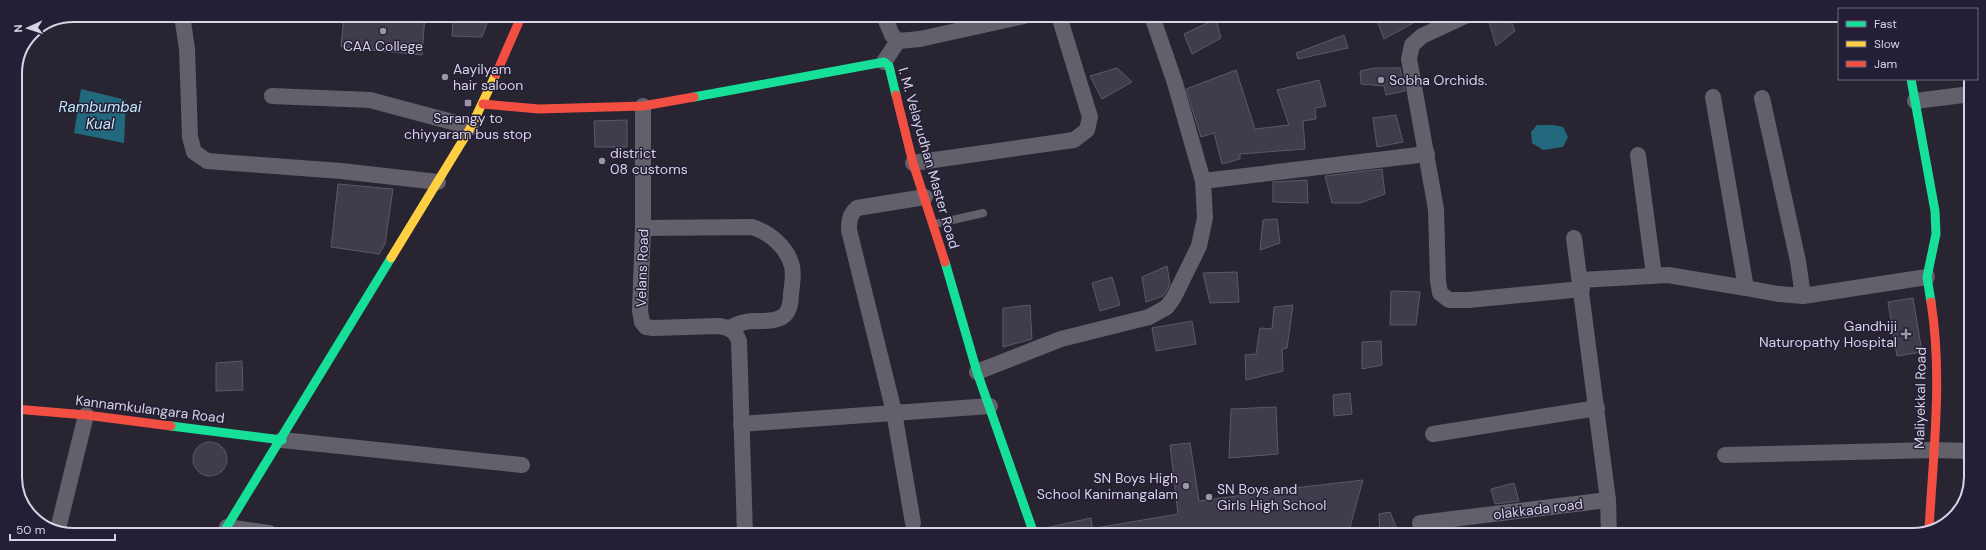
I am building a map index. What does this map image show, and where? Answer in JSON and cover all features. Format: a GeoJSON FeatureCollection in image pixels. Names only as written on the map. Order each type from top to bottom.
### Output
{"type":"FeatureCollection","features":[{"type":"Feature","properties":{"kind":"street"},"geometry":{"type":"LineString","coordinates":[[183,22],[187,49],[190,137],[194,152],[207,161],[341,171],[438,182]]}},
{"type":"Feature","properties":{"kind":"street"},"geometry":{"type":"LineString","coordinates":[[226,528],[282,440],[471,127],[483,104],[519,22]]}},
{"type":"Feature","properties":{"kind":"street"},"geometry":{"type":"LineString","coordinates":[[887,22],[892,35],[898,41]]}},
{"type":"Feature","properties":{"kind":"street"},"geometry":{"type":"LineString","coordinates":[[898,41],[920,39],[997,22]]}},
{"type":"Feature","properties":{"kind":"street"},"geometry":{"type":"LineString","coordinates":[[913,163],[1074,140],[1087,130],[1090,116],[1061,22]]}},
{"type":"Feature","properties":{"kind":"street"},"geometry":{"type":"LineString","coordinates":[[977,372],[1061,339],[1149,317],[1167,307],[1174,297],[1199,246],[1206,218],[1203,181],[1175,83],[1154,22]]}},
{"type":"Feature","properties":{"kind":"street"},"geometry":{"type":"LineString","coordinates":[[1452,22],[1422,36],[1412,45],[1409,59],[1436,209],[1438,281],[1440,293],[1449,300],[1468,300],[1654,275],[1778,294],[1803,296],[1927,277]]}},
{"type":"Feature","properties":{"kind":"street"},"geometry":{"type":"LineString","coordinates":[[884,62],[898,41]]}},
{"type":"Feature","properties":{"kind":"street","name":"I. M. Velayudhan Master Road"},"geometry":{"type":"LineString","coordinates":[[483,104],[539,109],[643,106],[884,62],[889,66],[913,163],[934,225],[977,372],[1032,528]]}},
{"type":"Feature","properties":{"kind":"street","name":"Maliyekkal Road"},"geometry":{"type":"LineString","coordinates":[[1911,80],[1935,211],[1936,234],[1927,277],[1934,321],[1937,376],[1929,525]]}},
{"type":"Feature","properties":{"kind":"street"},"geometry":{"type":"LineString","coordinates":[[1915,101],[1964,95]]}},
{"type":"Feature","properties":{"kind":"street"},"geometry":{"type":"LineString","coordinates":[[272,96],[370,100],[471,127]]}},
{"type":"Feature","properties":{"kind":"street"},"geometry":{"type":"LineString","coordinates":[[1713,97],[1746,288]]}},
{"type":"Feature","properties":{"kind":"street"},"geometry":{"type":"LineString","coordinates":[[1762,98],[1798,261],[1803,296]]}},
{"type":"Feature","properties":{"kind":"street","name":"Velans Road"},"geometry":{"type":"LineString","coordinates":[[643,106],[643,228],[640,311],[642,322],[646,327],[730,328]]}},
{"type":"Feature","properties":{"kind":"street"},"geometry":{"type":"LineString","coordinates":[[1203,181],[1427,154]]}},
{"type":"Feature","properties":{"kind":"street"},"geometry":{"type":"LineString","coordinates":[[1638,155],[1654,275]]}},
{"type":"Feature","properties":{"kind":"street"},"geometry":{"type":"LineString","coordinates":[[913,523],[894,412],[849,222],[851,213],[857,208],[925,197]]}},
{"type":"Feature","properties":{"kind":"street"},"geometry":{"type":"LineString","coordinates":[[643,228],[752,227],[766,232],[781,246],[793,268],[790,305],[786,314],[779,319],[737,323],[730,328],[736,333],[739,342],[745,528]]}},
{"type":"Feature","properties":{"kind":"street"},"geometry":{"type":"LineString","coordinates":[[1574,238],[1597,408],[1608,500],[1609,528]]}},
{"type":"Feature","properties":{"kind":"street"},"geometry":{"type":"LineString","coordinates":[[741,424],[990,406]]}},
{"type":"Feature","properties":{"kind":"street"},"geometry":{"type":"LineString","coordinates":[[1433,434],[1597,408]]}},
{"type":"Feature","properties":{"kind":"street","name":"Kannamkulangara Road"},"geometry":{"type":"LineString","coordinates":[[22,410],[86,415],[282,440]]}},
{"type":"Feature","properties":{"kind":"street"},"geometry":{"type":"LineString","coordinates":[[59,526],[86,415]]}},
{"type":"Feature","properties":{"kind":"street"},"geometry":{"type":"LineString","coordinates":[[282,440],[522,465]]}},
{"type":"Feature","properties":{"kind":"street"},"geometry":{"type":"LineString","coordinates":[[1725,455],[1934,450],[1964,451]]}},
{"type":"Feature","properties":{"kind":"street","name":"olakkada road"},"geometry":{"type":"LineString","coordinates":[[1420,523],[1608,500]]}},
{"type":"Feature","properties":{"kind":"lane"},"geometry":{"type":"LineString","coordinates":[[934,225],[983,213]]}},
{"type":"Feature","properties":{"kind":"water","name":"Rambumbai Kual"},"geometry":{"type":"Polygon","coordinates":[[[81,89],[126,100],[124,143],[74,133],[81,89]]]}},
{"type":"Feature","properties":{"kind":"water"},"geometry":{"type":"Polygon","coordinates":[[[1537,125],[1553,125],[1563,127],[1568,137],[1563,147],[1543,150],[1532,143],[1531,132],[1537,125]]]}},
{"type":"Feature","properties":{"kind":"building","name":"CAA College"},"geometry":{"type":"Polygon","coordinates":[[[343,22],[424,22],[422,55],[341,47],[343,22]]]}},
{"type":"Feature","properties":{"kind":"building"},"geometry":{"type":"Polygon","coordinates":[[[453,22],[487,22],[482,37],[452,36],[453,22]]]}},
{"type":"Feature","properties":{"kind":"building"},"geometry":{"type":"Polygon","coordinates":[[[1210,22],[1217,22],[1221,38],[1192,54],[1184,34],[1210,22]]]}},
{"type":"Feature","properties":{"kind":"building"},"geometry":{"type":"Polygon","coordinates":[[[1378,22],[1415,22],[1384,39],[1378,22]]]}},
{"type":"Feature","properties":{"kind":"building"},"geometry":{"type":"Polygon","coordinates":[[[1489,22],[1511,22],[1515,31],[1496,46],[1489,22]]]}},
{"type":"Feature","properties":{"kind":"building"},"geometry":{"type":"Polygon","coordinates":[[[1344,35],[1348,48],[1298,59],[1296,53],[1344,35]]]}},
{"type":"Feature","properties":{"kind":"building"},"geometry":{"type":"Polygon","coordinates":[[[1117,68],[1132,82],[1102,99],[1090,76],[1117,68]]]}},
{"type":"Feature","properties":{"kind":"building"},"geometry":{"type":"Polygon","coordinates":[[[1375,68],[1400,68],[1405,91],[1386,95],[1384,86],[1361,84],[1360,71],[1375,68]]]}},
{"type":"Feature","properties":{"kind":"building"},"geometry":{"type":"Polygon","coordinates":[[[1236,70],[1255,129],[1289,125],[1277,90],[1319,80],[1326,106],[1315,108],[1316,119],[1303,121],[1305,149],[1240,154],[1240,159],[1222,164],[1214,133],[1201,137],[1186,89],[1236,70]]]}},
{"type":"Feature","properties":{"kind":"building"},"geometry":{"type":"Polygon","coordinates":[[[1396,115],[1403,142],[1377,147],[1373,118],[1396,115]]]}},
{"type":"Feature","properties":{"kind":"building"},"geometry":{"type":"Polygon","coordinates":[[[627,120],[627,147],[595,147],[594,121],[627,120]]]}},
{"type":"Feature","properties":{"kind":"building"},"geometry":{"type":"Polygon","coordinates":[[[1382,169],[1385,194],[1360,203],[1332,203],[1325,176],[1382,169]]]}},
{"type":"Feature","properties":{"kind":"building"},"geometry":{"type":"Polygon","coordinates":[[[1307,180],[1308,203],[1273,202],[1273,182],[1307,180]]]}},
{"type":"Feature","properties":{"kind":"building"},"geometry":{"type":"Polygon","coordinates":[[[338,184],[393,189],[385,244],[379,254],[331,247],[338,184]]]}},
{"type":"Feature","properties":{"kind":"building"},"geometry":{"type":"Polygon","coordinates":[[[1277,219],[1280,243],[1260,250],[1263,220],[1277,219]]]}},
{"type":"Feature","properties":{"kind":"building"},"geometry":{"type":"Polygon","coordinates":[[[1167,266],[1170,284],[1166,292],[1163,296],[1146,302],[1142,277],[1167,266]]]}},
{"type":"Feature","properties":{"kind":"building"},"geometry":{"type":"Polygon","coordinates":[[[1237,272],[1239,302],[1210,303],[1203,273],[1237,272]]]}},
{"type":"Feature","properties":{"kind":"building"},"geometry":{"type":"Polygon","coordinates":[[[1112,277],[1120,305],[1100,311],[1092,283],[1112,277]]]}},
{"type":"Feature","properties":{"kind":"building"},"geometry":{"type":"Polygon","coordinates":[[[1391,291],[1420,292],[1416,325],[1390,325],[1391,291]]]}},
{"type":"Feature","properties":{"kind":"building"},"geometry":{"type":"Polygon","coordinates":[[[1913,298],[1922,352],[1897,356],[1888,302],[1913,298]]]}},
{"type":"Feature","properties":{"kind":"building"},"geometry":{"type":"Polygon","coordinates":[[[1030,305],[1032,339],[1003,347],[1003,308],[1030,305]]]}},
{"type":"Feature","properties":{"kind":"building"},"geometry":{"type":"Polygon","coordinates":[[[1293,305],[1287,348],[1282,349],[1283,371],[1246,380],[1245,355],[1256,354],[1260,328],[1272,329],[1274,307],[1293,305]]]}},
{"type":"Feature","properties":{"kind":"building"},"geometry":{"type":"Polygon","coordinates":[[[1192,321],[1196,344],[1156,351],[1152,328],[1192,321]]]}},
{"type":"Feature","properties":{"kind":"building"},"geometry":{"type":"Polygon","coordinates":[[[1381,341],[1382,365],[1362,369],[1362,342],[1381,341]]]}},
{"type":"Feature","properties":{"kind":"building"},"geometry":{"type":"Polygon","coordinates":[[[242,361],[243,390],[216,391],[216,363],[242,361]]]}},
{"type":"Feature","properties":{"kind":"building"},"geometry":{"type":"Polygon","coordinates":[[[1350,393],[1352,414],[1334,416],[1333,395],[1350,393]]]}},
{"type":"Feature","properties":{"kind":"building"},"geometry":{"type":"Polygon","coordinates":[[[1276,407],[1278,454],[1229,458],[1231,409],[1276,407]]]}},
{"type":"Feature","properties":{"kind":"building"},"geometry":{"type":"Polygon","coordinates":[[[207,442],[213,442],[217,443],[224,449],[227,459],[226,466],[220,473],[213,476],[207,476],[203,475],[196,469],[193,462],[193,456],[194,452],[200,445],[207,442]]]}},
{"type":"Feature","properties":{"kind":"building"},"geometry":{"type":"Polygon","coordinates":[[[1190,443],[1199,501],[1251,493],[1363,480],[1350,528],[1096,528],[1178,514],[1170,445],[1190,443]]]}},
{"type":"Feature","properties":{"kind":"building"},"geometry":{"type":"Polygon","coordinates":[[[1514,483],[1519,501],[1495,504],[1491,489],[1514,483]]]}},
{"type":"Feature","properties":{"kind":"building"},"geometry":{"type":"Polygon","coordinates":[[[1390,512],[1396,528],[1380,528],[1379,514],[1390,512]]]}},
{"type":"Feature","properties":{"kind":"building"},"geometry":{"type":"Polygon","coordinates":[[[1091,518],[1092,528],[1045,528],[1091,518]]]}},
{"type":"Feature","properties":{"kind":"traffic: fast"},"geometry":{"type":"LineString","coordinates":[[694,97],[884,62],[889,66],[896,95]]}},
{"type":"Feature","properties":{"kind":"traffic: fast"},"geometry":{"type":"LineString","coordinates":[[1911,80],[1935,211],[1936,234],[1927,277],[1931,302]]}},
{"type":"Feature","properties":{"kind":"traffic: fast"},"geometry":{"type":"LineString","coordinates":[[226,528],[391,258]]}},
{"type":"Feature","properties":{"kind":"traffic: fast"},"geometry":{"type":"LineString","coordinates":[[945,262],[977,372],[1032,528]]}},
{"type":"Feature","properties":{"kind":"traffic: fast"},"geometry":{"type":"LineString","coordinates":[[171,426],[282,440]]}},
{"type":"Feature","properties":{"kind":"traffic: slow"},"geometry":{"type":"LineString","coordinates":[[391,258],[471,127],[496,74]]}},
{"type":"Feature","properties":{"kind":"traffic: jam"},"geometry":{"type":"LineString","coordinates":[[496,74],[519,22]]}},
{"type":"Feature","properties":{"kind":"traffic: jam"},"geometry":{"type":"LineString","coordinates":[[896,95],[913,163],[945,262]]}},
{"type":"Feature","properties":{"kind":"traffic: jam"},"geometry":{"type":"LineString","coordinates":[[483,104],[539,109],[643,106],[694,97]]}},
{"type":"Feature","properties":{"kind":"traffic: jam"},"geometry":{"type":"LineString","coordinates":[[1929,525],[1935,445],[1937,387],[1935,330],[1931,302]]}},
{"type":"Feature","properties":{"kind":"traffic: jam"},"geometry":{"type":"LineString","coordinates":[[22,410],[86,415],[171,426]]}},
{"type":"Feature","properties":{"kind":"place","name":"CAA College"},"geometry":{"type":"Point","coordinates":[383,31]}},
{"type":"Feature","properties":{"kind":"place","name":"Aayilyam hair saloon"},"geometry":{"type":"Point","coordinates":[445,77]}},
{"type":"Feature","properties":{"kind":"place","name":"Sobha Orchids."},"geometry":{"type":"Point","coordinates":[1381,80]}},
{"type":"Feature","properties":{"kind":"place","name":"Sarangy to chiyyaram bus stop"},"geometry":{"type":"Point","coordinates":[468,103]}},
{"type":"Feature","properties":{"kind":"place","name":"district 08 customs"},"geometry":{"type":"Point","coordinates":[602,161]}},
{"type":"Feature","properties":{"kind":"place","name":"Gandhiji Naturopathy Hospital"},"geometry":{"type":"Point","coordinates":[1906,334]}},
{"type":"Feature","properties":{"kind":"place","name":"SN Boys High School Kanimangalam"},"geometry":{"type":"Point","coordinates":[1186,486]}},
{"type":"Feature","properties":{"kind":"place","name":"SN Boys and Girls High School"},"geometry":{"type":"Point","coordinates":[1209,497]}}]}
